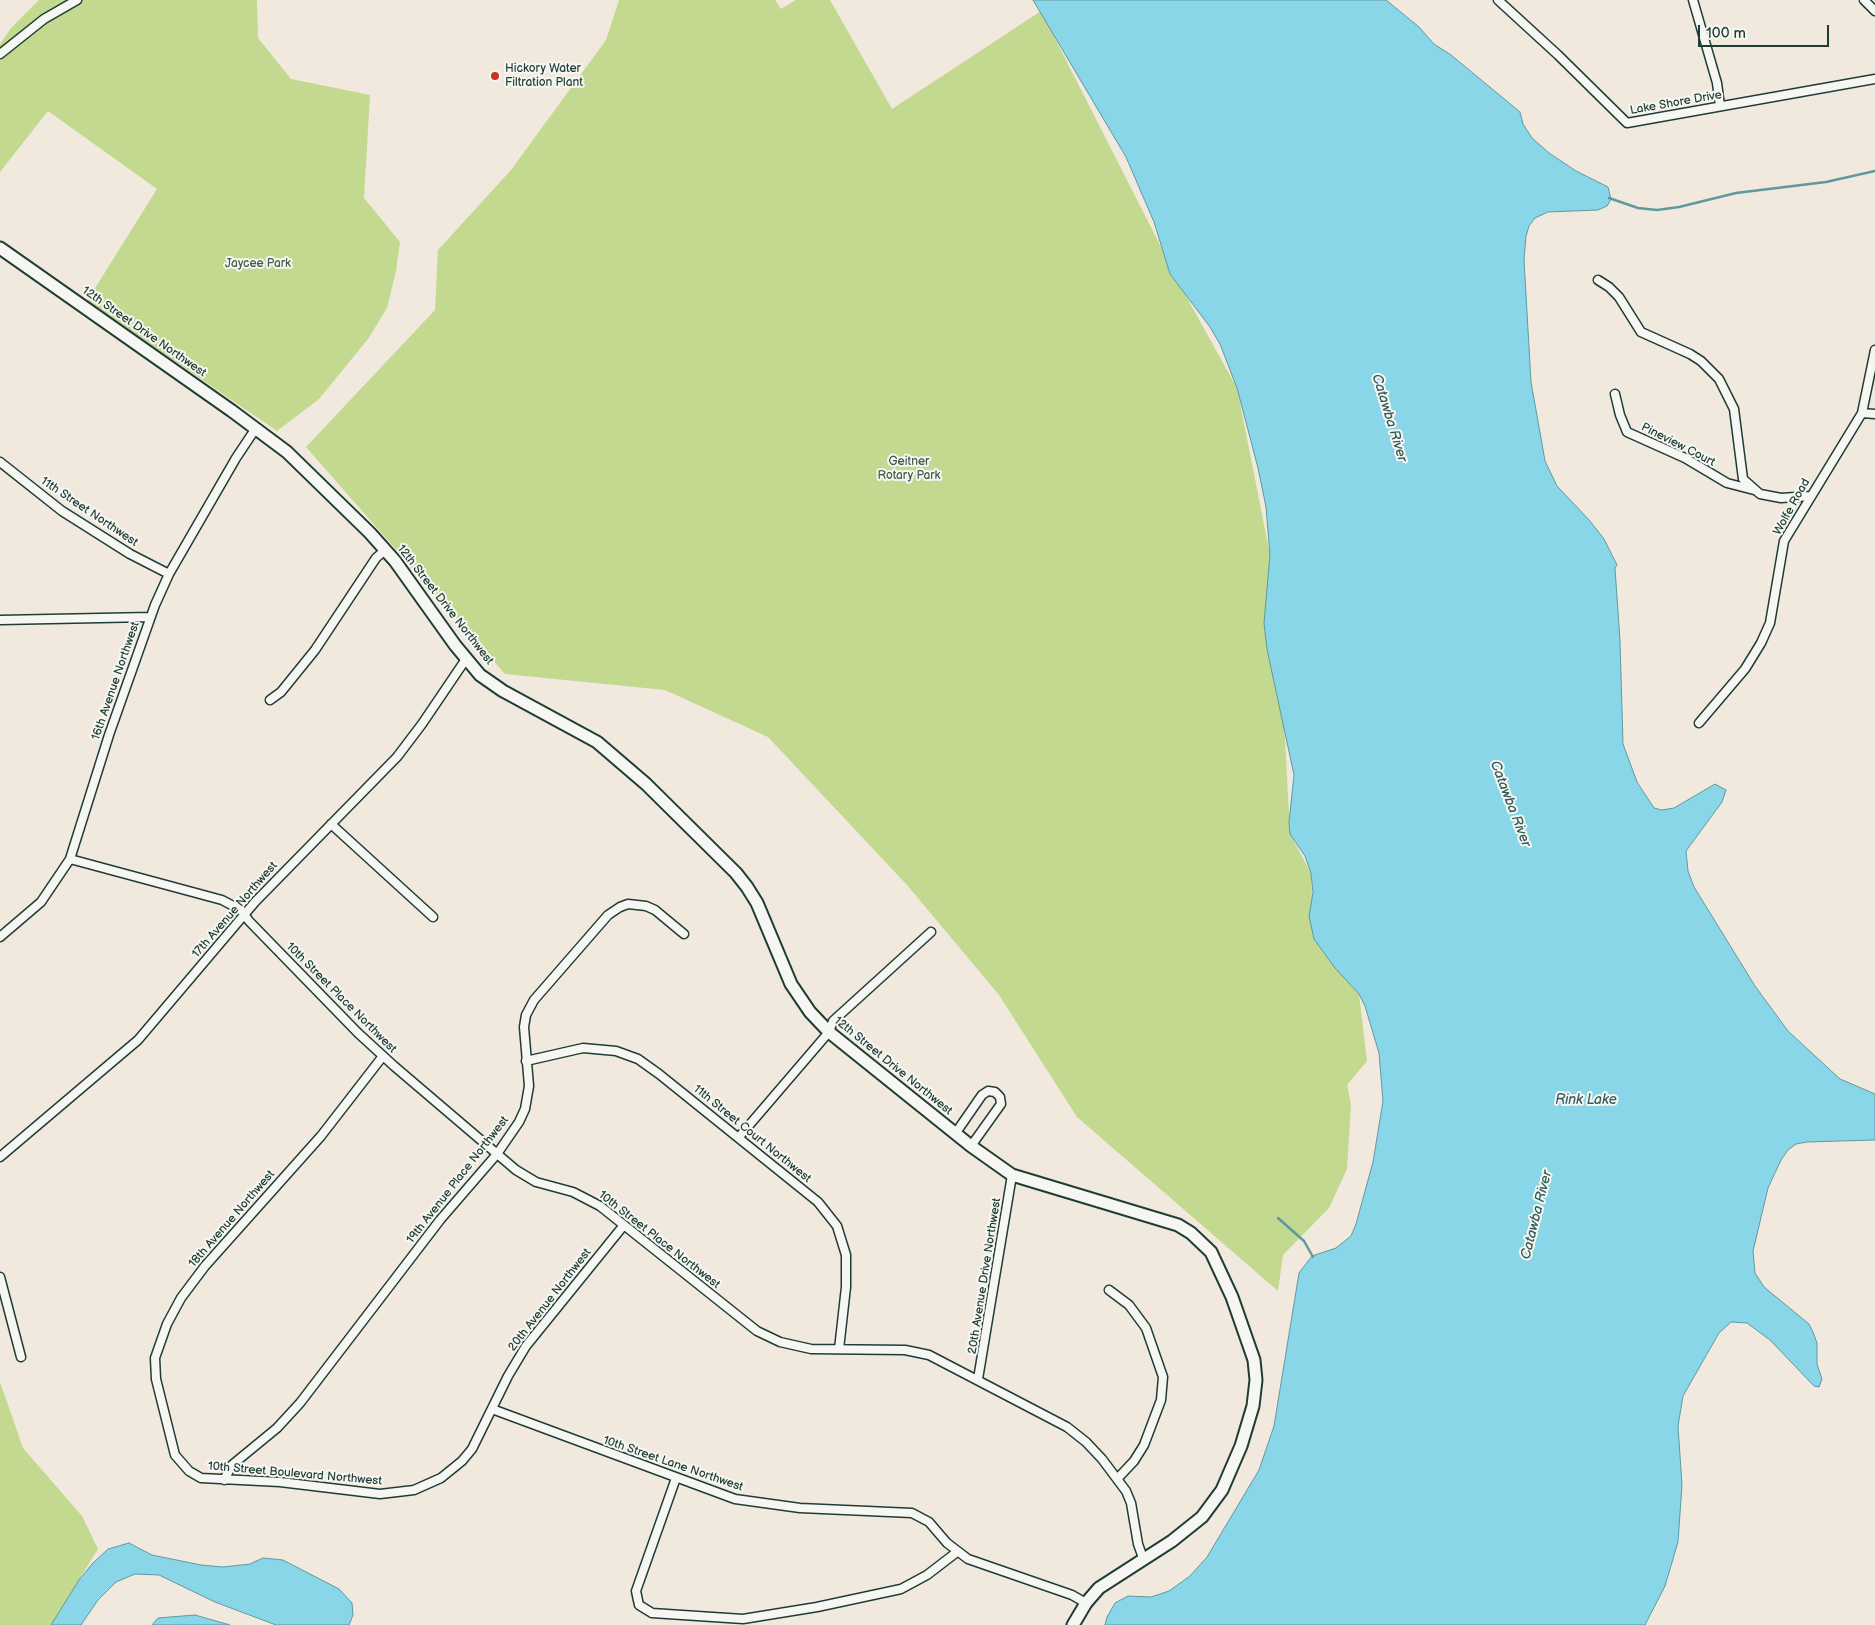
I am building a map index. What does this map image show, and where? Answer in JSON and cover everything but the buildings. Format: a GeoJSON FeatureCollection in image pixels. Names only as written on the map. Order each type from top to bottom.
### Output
{"type":"FeatureCollection","features":[{"type":"Feature","properties":{"kind":"street"},"geometry":{"type":"LineString","coordinates":[[0,54],[44,19],[77,0]]}},
{"type":"Feature","properties":{"kind":"street","name":"Lake Shore Drive"},"geometry":{"type":"LineString","coordinates":[[1498,0],[1558,55],[1627,123],[1875,79]]}},
{"type":"Feature","properties":{"kind":"street"},"geometry":{"type":"LineString","coordinates":[[1693,0],[1716,83],[1720,106]]}},
{"type":"Feature","properties":{"kind":"street"},"geometry":{"type":"LineString","coordinates":[[1864,0],[1875,11]]}},
{"type":"Feature","properties":{"kind":"street","name":"12th Street Drive Northwest"},"geometry":{"type":"LineString","coordinates":[[0,248],[256,428],[318,482],[385,550],[480,675],[503,691],[597,742],[646,784],[736,873],[757,902],[791,984],[810,1012],[828,1032],[955,1134],[1012,1175],[1155,1217],[1190,1233],[1211,1252],[1224,1275],[1254,1360],[1256,1380],[1248,1427],[1222,1490],[1202,1517],[1188,1529],[1109,1579],[1086,1603],[1076,1620]]}},
{"type":"Feature","properties":{"kind":"street"},"geometry":{"type":"LineString","coordinates":[[1598,280],[1619,297],[1641,332],[1690,354],[1701,361],[1718,379],[1734,409],[1743,478],[1756,490]]}},
{"type":"Feature","properties":{"kind":"street","name":"Wolfe Road"},"geometry":{"type":"LineString","coordinates":[[1699,723],[1746,669],[1761,644],[1770,623],[1784,541],[1862,414],[1875,350]]}},
{"type":"Feature","properties":{"kind":"street","name":"Pineview Court"},"geometry":{"type":"LineString","coordinates":[[1615,394],[1620,415],[1627,432],[1685,458],[1727,483],[1756,490],[1760,494],[1781,498],[1810,496]]}},
{"type":"Feature","properties":{"kind":"street"},"geometry":{"type":"LineString","coordinates":[[1862,414],[1875,414]]}},
{"type":"Feature","properties":{"kind":"street","name":"16th Avenue Northwest"},"geometry":{"type":"LineString","coordinates":[[0,937],[42,902],[70,859],[109,735],[150,617],[169,574],[236,458],[256,428]]}},
{"type":"Feature","properties":{"kind":"street","name":"11th Street Northwest"},"geometry":{"type":"LineString","coordinates":[[0,462],[69,516],[130,554],[169,574]]}},
{"type":"Feature","properties":{"kind":"street"},"geometry":{"type":"LineString","coordinates":[[270,700],[281,692],[315,650],[376,558],[385,550]]}},
{"type":"Feature","properties":{"kind":"street"},"geometry":{"type":"LineString","coordinates":[[0,620],[150,617]]}},
{"type":"Feature","properties":{"kind":"street","name":"17th Avenue Northwest"},"geometry":{"type":"LineString","coordinates":[[0,1157],[138,1040],[281,874],[397,757],[422,724],[466,658]]}},
{"type":"Feature","properties":{"kind":"street"},"geometry":{"type":"LineString","coordinates":[[331,824],[433,917]]}},
{"type":"Feature","properties":{"kind":"street","name":"10th Street Place Northwest"},"geometry":{"type":"LineString","coordinates":[[70,859],[222,900],[241,910],[244,916],[382,1056],[497,1154],[527,1178],[587,1198],[624,1225],[757,1331],[780,1342],[801,1348],[915,1352],[938,1359],[1067,1428],[1086,1442],[1118,1478],[1131,1503],[1138,1544],[1143,1558]]}},
{"type":"Feature","properties":{"kind":"street","name":"19th Avenue Place Northwest"},"geometry":{"type":"LineString","coordinates":[[224,1480],[232,1465],[277,1428],[300,1403],[440,1220],[497,1154],[519,1122],[525,1109],[529,1086],[524,1028],[531,1004],[612,911],[628,904],[646,906],[655,910],[684,934]]}},
{"type":"Feature","properties":{"kind":"street"},"geometry":{"type":"LineString","coordinates":[[738,1137],[828,1032],[833,1021],[931,932]]}},
{"type":"Feature","properties":{"kind":"street","name":"11th Street Court Northwest"},"geometry":{"type":"LineString","coordinates":[[526,1061],[583,1048],[602,1049],[625,1054],[659,1074],[818,1202],[831,1217],[841,1235],[847,1264],[839,1349]]}},
{"type":"Feature","properties":{"kind":"street","name":"18th Avenue Northwest"},"geometry":{"type":"LineString","coordinates":[[165,1419],[156,1379],[155,1358],[161,1337],[181,1298],[205,1266],[320,1136],[382,1056]]}},
{"type":"Feature","properties":{"kind":"street","name":"12th Street Drive Northwest"},"geometry":{"type":"LineString","coordinates":[[955,1134],[982,1095],[988,1091],[995,1092],[1000,1097],[1001,1104],[971,1146]]}},
{"type":"Feature","properties":{"kind":"street","name":"20th Avenue Drive Northwest"},"geometry":{"type":"LineString","coordinates":[[978,1379],[1012,1175]]}},
{"type":"Feature","properties":{"kind":"street","name":"20th Avenue Northwest"},"geometry":{"type":"LineString","coordinates":[[428,1485],[452,1470],[472,1449],[508,1376],[526,1346],[624,1225]]}},
{"type":"Feature","properties":{"kind":"street"},"geometry":{"type":"LineString","coordinates":[[0,1277],[20,1357]]}},
{"type":"Feature","properties":{"kind":"street"},"geometry":{"type":"LineString","coordinates":[[1109,1290],[1129,1305],[1143,1322],[1163,1377],[1162,1400],[1144,1445],[1134,1462],[1118,1478]]}},
{"type":"Feature","properties":{"kind":"street","name":"10th Street Lane Northwest"},"geometry":{"type":"LineString","coordinates":[[492,1409],[736,1499],[762,1504],[912,1513],[929,1522],[957,1552]]}},
{"type":"Feature","properties":{"kind":"street","name":"10th Street Boulevard Northwest"},"geometry":{"type":"LineString","coordinates":[[165,1419],[175,1455],[184,1466],[201,1478],[280,1482],[380,1494],[414,1490],[428,1485]]}},
{"type":"Feature","properties":{"kind":"street"},"geometry":{"type":"LineString","coordinates":[[676,1478],[636,1591],[639,1605],[652,1613],[743,1619],[768,1617],[902,1589],[927,1575],[957,1552],[968,1559],[1072,1595],[1086,1603]]}},
{"type":"Feature","properties":{"kind":"green space","name":"Jaycee Park"},"geometry":{"type":"Polygon","coordinates":[[[39,0],[257,0],[258,38],[291,79],[370,95],[364,198],[400,242],[396,271],[387,308],[368,339],[319,399],[277,431],[87,301],[157,189],[48,111],[0,172],[0,44],[11,28],[39,0]]]}},
{"type":"Feature","properties":{"kind":"green space","name":"Geitner Rotary Park"},"geometry":{"type":"Polygon","coordinates":[[[619,0],[775,0],[781,9],[796,0],[830,0],[892,109],[1041,11],[1186,296],[1237,388],[1270,555],[1267,649],[1284,720],[1290,834],[1311,873],[1314,939],[1359,994],[1367,1061],[1347,1085],[1351,1104],[1347,1169],[1329,1208],[1283,1255],[1278,1291],[1077,1117],[999,995],[907,885],[768,737],[665,690],[505,674],[306,447],[435,310],[438,250],[511,170],[606,40],[619,0]]]}},
{"type":"Feature","properties":{"kind":"green space"},"geometry":{"type":"Polygon","coordinates":[[[0,1382],[23,1448],[82,1516],[98,1549],[51,1625],[0,1625],[0,1382]]]}},
{"type":"Feature","properties":{"kind":"water","name":"Rink Lake"},"geometry":{"type":"Polygon","coordinates":[[[1033,0],[1386,0],[1419,27],[1434,44],[1451,55],[1520,112],[1523,124],[1532,138],[1549,153],[1576,171],[1608,187],[1611,199],[1607,206],[1598,210],[1548,212],[1535,218],[1529,226],[1526,236],[1524,260],[1531,382],[1545,461],[1557,486],[1604,539],[1617,565],[1615,568],[1620,641],[1623,744],[1637,782],[1654,808],[1662,810],[1674,808],[1715,784],[1726,790],[1722,802],[1686,851],[1688,871],[1694,887],[1755,986],[1788,1031],[1840,1079],[1875,1094],[1875,1140],[1807,1142],[1796,1144],[1788,1150],[1781,1160],[1768,1188],[1753,1251],[1755,1273],[1764,1287],[1809,1324],[1813,1332],[1817,1343],[1817,1364],[1822,1379],[1819,1387],[1814,1386],[1770,1340],[1747,1323],[1731,1322],[1719,1333],[1683,1396],[1678,1426],[1682,1485],[1678,1542],[1665,1586],[1645,1625],[1105,1625],[1115,1603],[1128,1596],[1151,1597],[1169,1591],[1190,1576],[1207,1557],[1259,1470],[1274,1426],[1299,1273],[1312,1256],[1336,1248],[1351,1236],[1373,1162],[1383,1101],[1379,1053],[1365,1006],[1359,994],[1335,968],[1314,939],[1309,916],[1313,893],[1311,873],[1305,856],[1290,834],[1289,822],[1294,775],[1267,649],[1264,623],[1270,555],[1266,507],[1237,388],[1220,344],[1210,327],[1170,274],[1154,222],[1126,157],[1033,0]]]}},
{"type":"Feature","properties":{"kind":"water"},"geometry":{"type":"Polygon","coordinates":[[[129,1543],[152,1555],[201,1565],[223,1567],[250,1564],[263,1558],[283,1560],[339,1589],[352,1603],[353,1615],[349,1625],[276,1625],[215,1602],[159,1575],[135,1574],[116,1582],[98,1600],[81,1625],[51,1625],[79,1580],[92,1564],[108,1549],[129,1543]]]}},
{"type":"Feature","properties":{"kind":"water"},"geometry":{"type":"Polygon","coordinates":[[[195,1615],[230,1625],[152,1625],[158,1618],[195,1615]]]}},
{"type":"Feature","properties":{"kind":"waterway"},"geometry":{"type":"LineString","coordinates":[[1609,198],[1638,208],[1657,210],[1679,207],[1736,193],[1826,182],[1875,171]]}},
{"type":"Feature","properties":{"kind":"waterway"},"geometry":{"type":"LineString","coordinates":[[1278,1218],[1304,1241],[1313,1257]]}},
{"type":"Feature","properties":{"kind":"place","name":"Hickory Water Filtration Plant"},"geometry":{"type":"Point","coordinates":[495,76]}},
{"type":"Feature","properties":{"kind":"water label","name":"Catawba River"},"geometry":{"type":"Point","coordinates":[1389,418]}},
{"type":"Feature","properties":{"kind":"water label","name":"Catawba River"},"geometry":{"type":"Point","coordinates":[1510,804]}},
{"type":"Feature","properties":{"kind":"water label","name":"Catawba River"},"geometry":{"type":"Point","coordinates":[1537,1215]}}]}
